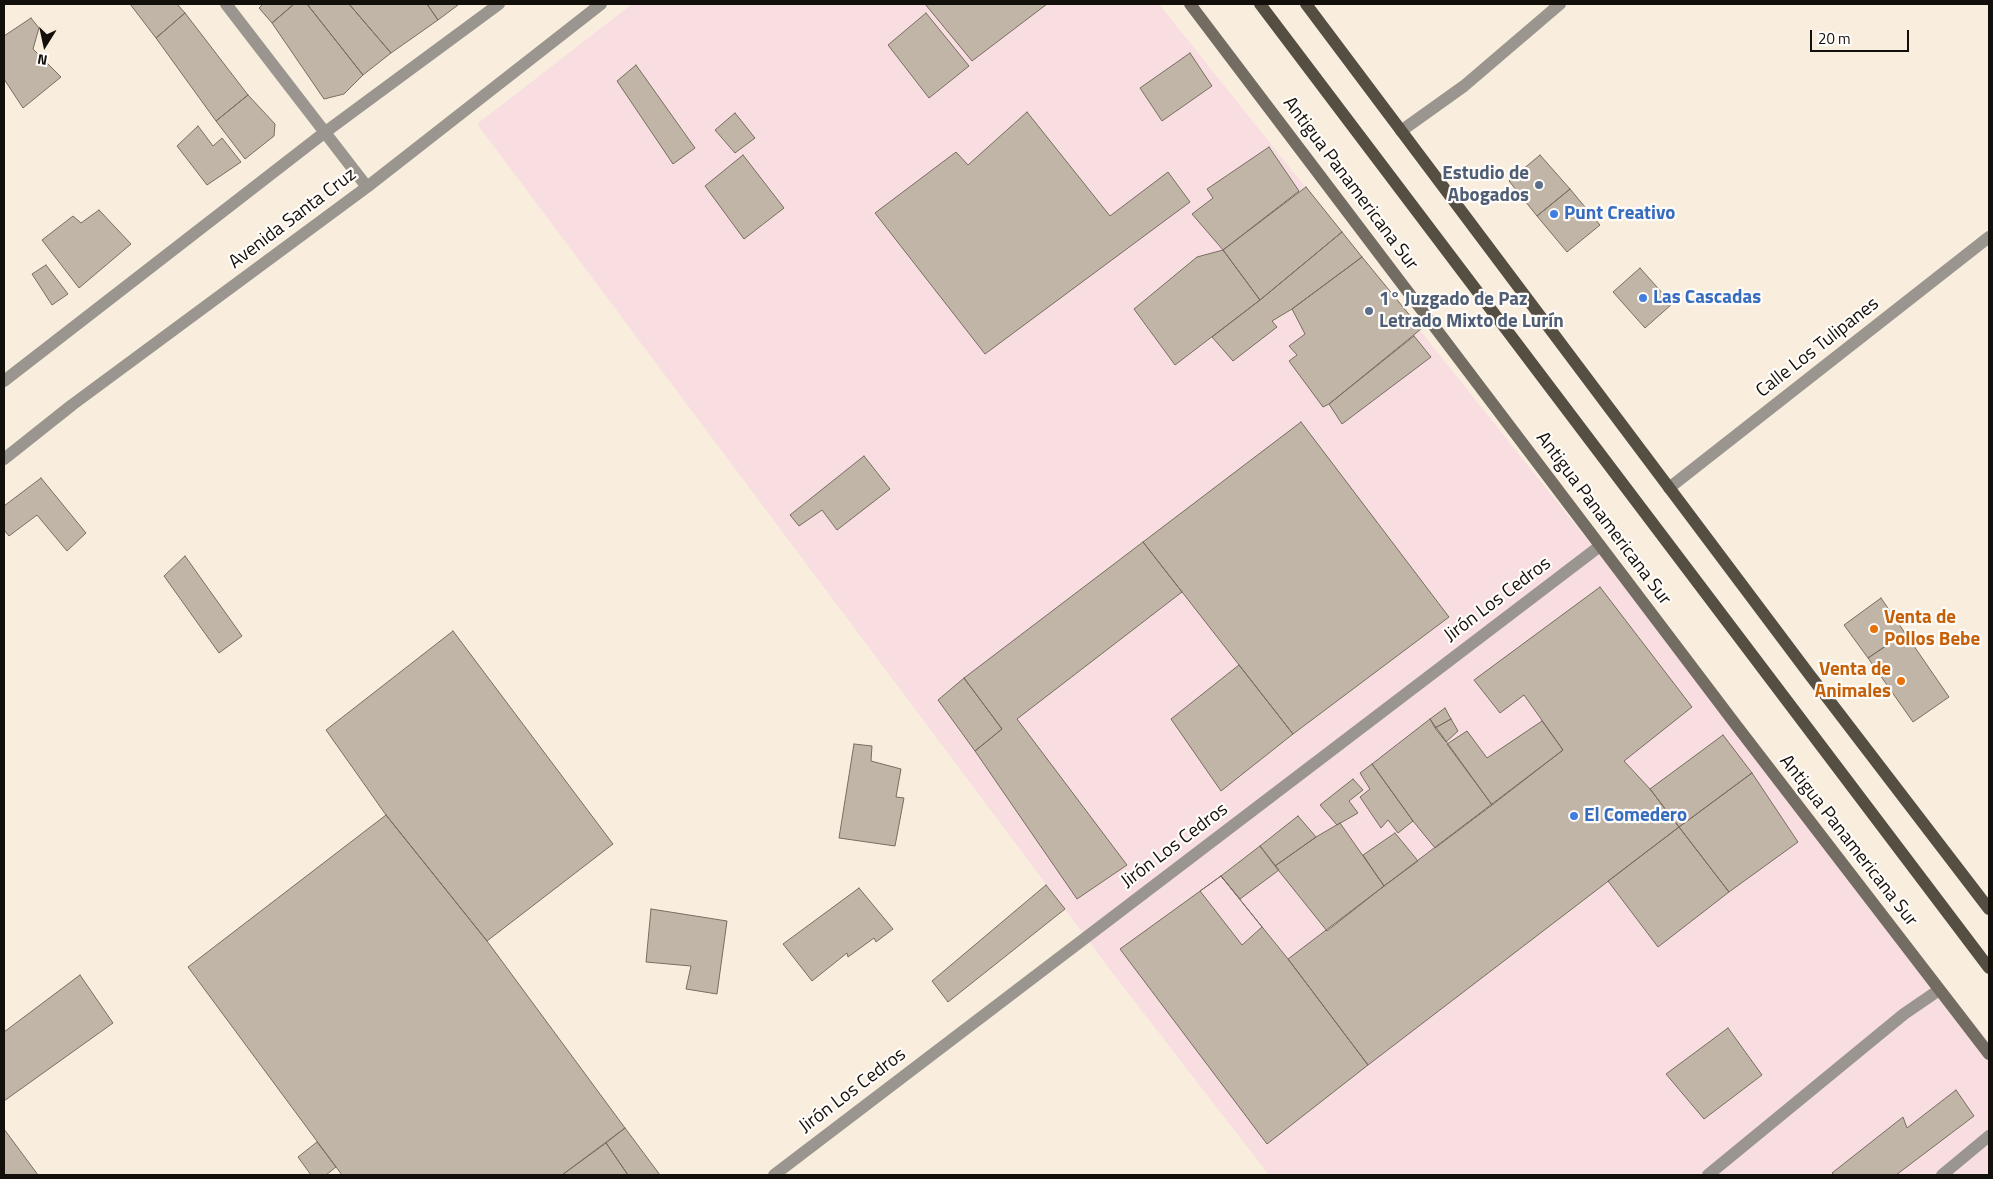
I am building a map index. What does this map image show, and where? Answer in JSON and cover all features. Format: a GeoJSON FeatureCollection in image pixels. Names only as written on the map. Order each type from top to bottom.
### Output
{"type":"FeatureCollection","features":[{"type":"Feature","properties":{"kind":"main road","name":"Antigua Panamericana Sur"},"geometry":{"type":"LineString","coordinates":[[1260,4],[1989,968]]}},
{"type":"Feature","properties":{"kind":"main road"},"geometry":{"type":"LineString","coordinates":[[1306,4],[1669,488],[1989,909]]}},
{"type":"Feature","properties":{"kind":"street"},"geometry":{"type":"LineString","coordinates":[[226,4],[367,188]]}},
{"type":"Feature","properties":{"kind":"street"},"geometry":{"type":"LineString","coordinates":[[4,382],[324,133],[499,4]]}},
{"type":"Feature","properties":{"kind":"street","name":"Avenida Santa Cruz"},"geometry":{"type":"LineString","coordinates":[[4,458],[72,405],[367,188],[601,4]]}},
{"type":"Feature","properties":{"kind":"street","name":"Antigua Panamericana Sur"},"geometry":{"type":"LineString","coordinates":[[1190,4],[1600,546],[1989,1054]]}},
{"type":"Feature","properties":{"kind":"street"},"geometry":{"type":"LineString","coordinates":[[1401,131],[1464,86],[1560,4]]}},
{"type":"Feature","properties":{"kind":"street","name":"Calle Los Tulipanes"},"geometry":{"type":"LineString","coordinates":[[1669,488],[1989,238]]}},
{"type":"Feature","properties":{"kind":"street","name":"Jirón Los Cedros"},"geometry":{"type":"LineString","coordinates":[[774,1175],[1600,546]]}},
{"type":"Feature","properties":{"kind":"street"},"geometry":{"type":"LineString","coordinates":[[1708,1175],[1904,1014],[1939,990]]}},
{"type":"Feature","properties":{"kind":"street"},"geometry":{"type":"LineString","coordinates":[[1942,1175],[1989,1136]]}},
{"type":"Feature","properties":{"kind":"shaded area"},"geometry":{"type":"Polygon","coordinates":[[[632,4],[1159,4],[1989,1042],[1989,1175],[1269,1175],[1114,975],[477,124],[632,4]]]}},
{"type":"Feature","properties":{"kind":"building"},"geometry":{"type":"Polygon","coordinates":[[[130,4],[177,4],[185,13],[156,38],[130,4]]]}},
{"type":"Feature","properties":{"kind":"building"},"geometry":{"type":"Polygon","coordinates":[[[263,4],[294,4],[272,23],[259,8],[263,4]]]}},
{"type":"Feature","properties":{"kind":"building"},"geometry":{"type":"Polygon","coordinates":[[[294,4],[307,4],[363,75],[344,94],[324,99],[272,23],[294,4]]]}},
{"type":"Feature","properties":{"kind":"building"},"geometry":{"type":"Polygon","coordinates":[[[307,4],[349,4],[391,53],[363,75],[307,4]]]}},
{"type":"Feature","properties":{"kind":"building"},"geometry":{"type":"Polygon","coordinates":[[[349,4],[427,4],[438,20],[391,53],[349,4]]]}},
{"type":"Feature","properties":{"kind":"building"},"geometry":{"type":"Polygon","coordinates":[[[427,4],[457,4],[458,5],[438,20],[427,4]]]}},
{"type":"Feature","properties":{"kind":"building"},"geometry":{"type":"Polygon","coordinates":[[[925,4],[1047,4],[972,61],[925,4]]]}},
{"type":"Feature","properties":{"kind":"building"},"geometry":{"type":"Polygon","coordinates":[[[185,13],[248,95],[216,121],[156,38],[185,13]]]}},
{"type":"Feature","properties":{"kind":"building"},"geometry":{"type":"Polygon","coordinates":[[[926,13],[969,66],[929,98],[888,45],[926,13]]]}},
{"type":"Feature","properties":{"kind":"building"},"geometry":{"type":"Polygon","coordinates":[[[31,18],[39,28],[33,49],[61,77],[23,108],[4,79],[4,36],[31,18]]]}},
{"type":"Feature","properties":{"kind":"building"},"geometry":{"type":"Polygon","coordinates":[[[1190,53],[1212,86],[1162,121],[1140,88],[1190,53]]]}},
{"type":"Feature","properties":{"kind":"building"},"geometry":{"type":"Polygon","coordinates":[[[636,65],[695,148],[673,164],[617,81],[636,65]]]}},
{"type":"Feature","properties":{"kind":"building"},"geometry":{"type":"Polygon","coordinates":[[[248,95],[275,124],[274,136],[245,159],[216,121],[248,95]]]}},
{"type":"Feature","properties":{"kind":"building"},"geometry":{"type":"Polygon","coordinates":[[[1027,112],[1110,216],[1168,172],[1190,202],[985,354],[875,213],[956,152],[968,165],[1027,112]]]}},
{"type":"Feature","properties":{"kind":"building"},"geometry":{"type":"Polygon","coordinates":[[[735,113],[755,138],[735,153],[715,130],[735,113]]]}},
{"type":"Feature","properties":{"kind":"building"},"geometry":{"type":"Polygon","coordinates":[[[198,126],[213,146],[222,138],[241,162],[207,185],[177,146],[198,126]]]}},
{"type":"Feature","properties":{"kind":"building"},"geometry":{"type":"Polygon","coordinates":[[[1269,147],[1299,191],[1223,250],[1192,214],[1213,198],[1207,189],[1269,147]]]}},
{"type":"Feature","properties":{"kind":"building"},"geometry":{"type":"Polygon","coordinates":[[[743,155],[784,208],[744,239],[705,186],[743,155]]]}},
{"type":"Feature","properties":{"kind":"building","name":"Estudio de Abogados"},"geometry":{"type":"Polygon","coordinates":[[[1540,155],[1570,189],[1537,216],[1509,181],[1540,155]]]}},
{"type":"Feature","properties":{"kind":"building"},"geometry":{"type":"Polygon","coordinates":[[[1306,187],[1342,232],[1260,300],[1223,250],[1306,187]]]}},
{"type":"Feature","properties":{"kind":"building"},"geometry":{"type":"Polygon","coordinates":[[[1570,189],[1600,225],[1567,252],[1537,216],[1570,189]]]}},
{"type":"Feature","properties":{"kind":"building"},"geometry":{"type":"Polygon","coordinates":[[[99,210],[131,244],[79,288],[42,240],[73,216],[81,223],[99,210]]]}},
{"type":"Feature","properties":{"kind":"building"},"geometry":{"type":"Polygon","coordinates":[[[1342,232],[1362,257],[1292,309],[1272,321],[1277,327],[1233,361],[1212,337],[1342,232]]]}},
{"type":"Feature","properties":{"kind":"building"},"geometry":{"type":"Polygon","coordinates":[[[1223,250],[1260,300],[1175,365],[1134,309],[1197,257],[1223,250]]]}},
{"type":"Feature","properties":{"kind":"building"},"geometry":{"type":"Polygon","coordinates":[[[1362,257],[1421,329],[1323,407],[1289,361],[1297,355],[1289,346],[1305,334],[1292,309],[1362,257]]]}},
{"type":"Feature","properties":{"kind":"building"},"geometry":{"type":"Polygon","coordinates":[[[46,265],[68,294],[52,305],[32,274],[46,265]]]}},
{"type":"Feature","properties":{"kind":"building","name":"Las Cascadas"},"geometry":{"type":"Polygon","coordinates":[[[1640,268],[1672,304],[1645,328],[1613,292],[1640,268]]]}},
{"type":"Feature","properties":{"kind":"building"},"geometry":{"type":"Polygon","coordinates":[[[1414,336],[1431,357],[1342,424],[1329,404],[1414,336]]]}},
{"type":"Feature","properties":{"kind":"building"},"geometry":{"type":"Polygon","coordinates":[[[1301,422],[1449,617],[1293,734],[1143,542],[1301,422]]]}},
{"type":"Feature","properties":{"kind":"building"},"geometry":{"type":"Polygon","coordinates":[[[864,456],[890,489],[837,530],[822,510],[799,526],[790,515],[864,456]]]}},
{"type":"Feature","properties":{"kind":"building"},"geometry":{"type":"Polygon","coordinates":[[[41,478],[86,533],[67,551],[37,515],[9,536],[4,530],[4,506],[41,478]]]}},
{"type":"Feature","properties":{"kind":"building"},"geometry":{"type":"Polygon","coordinates":[[[1143,542],[1182,592],[1017,719],[1127,865],[1077,899],[975,751],[1002,729],[964,678],[1143,542]]]}},
{"type":"Feature","properties":{"kind":"building"},"geometry":{"type":"Polygon","coordinates":[[[185,556],[242,636],[219,653],[164,576],[185,556]]]}},
{"type":"Feature","properties":{"kind":"building","name":"El Comedero"},"geometry":{"type":"Polygon","coordinates":[[[1600,587],[1692,707],[1624,761],[1650,789],[1679,827],[1368,1065],[1288,959],[1563,750],[1524,695],[1500,713],[1474,680],[1600,587]]]}},
{"type":"Feature","properties":{"kind":"building","name":"Venta de Pollos Bebe"},"geometry":{"type":"Polygon","coordinates":[[[1881,598],[1905,633],[1868,658],[1844,625],[1881,598]]]}},
{"type":"Feature","properties":{"kind":"building"},"geometry":{"type":"Polygon","coordinates":[[[453,631],[613,844],[487,941],[386,815],[326,730],[453,631]]]}},
{"type":"Feature","properties":{"kind":"building"},"geometry":{"type":"Polygon","coordinates":[[[1905,633],[1949,697],[1913,722],[1868,658],[1905,633]]]}},
{"type":"Feature","properties":{"kind":"building"},"geometry":{"type":"Polygon","coordinates":[[[1239,665],[1293,734],[1221,791],[1171,719],[1239,665]]]}},
{"type":"Feature","properties":{"kind":"building"},"geometry":{"type":"Polygon","coordinates":[[[964,678],[1002,729],[975,751],[938,700],[964,678]]]}},
{"type":"Feature","properties":{"kind":"building"},"geometry":{"type":"Polygon","coordinates":[[[1445,708],[1451,719],[1435,728],[1430,719],[1445,708]]]}},
{"type":"Feature","properties":{"kind":"building"},"geometry":{"type":"Polygon","coordinates":[[[1430,719],[1492,805],[1435,848],[1372,764],[1430,719]]]}},
{"type":"Feature","properties":{"kind":"building"},"geometry":{"type":"Polygon","coordinates":[[[1451,719],[1458,731],[1446,742],[1435,728],[1451,719]]]}},
{"type":"Feature","properties":{"kind":"building"},"geometry":{"type":"Polygon","coordinates":[[[1542,721],[1563,750],[1492,805],[1447,744],[1467,731],[1487,758],[1542,721]]]}},
{"type":"Feature","properties":{"kind":"building"},"geometry":{"type":"Polygon","coordinates":[[[1723,735],[1752,773],[1679,827],[1650,789],[1723,735]]]}},
{"type":"Feature","properties":{"kind":"building"},"geometry":{"type":"Polygon","coordinates":[[[854,744],[872,746],[871,761],[901,769],[896,797],[904,798],[895,846],[839,838],[854,744]]]}},
{"type":"Feature","properties":{"kind":"building"},"geometry":{"type":"Polygon","coordinates":[[[1372,764],[1413,821],[1398,833],[1388,820],[1381,828],[1360,797],[1370,789],[1360,773],[1372,764]]]}},
{"type":"Feature","properties":{"kind":"building"},"geometry":{"type":"Polygon","coordinates":[[[1752,773],[1798,842],[1729,892],[1679,827],[1752,773]]]}},
{"type":"Feature","properties":{"kind":"building"},"geometry":{"type":"Polygon","coordinates":[[[1353,779],[1363,790],[1349,801],[1358,813],[1337,825],[1320,805],[1353,779]]]}},
{"type":"Feature","properties":{"kind":"building"},"geometry":{"type":"Polygon","coordinates":[[[386,815],[487,941],[625,1128],[562,1175],[342,1175],[188,967],[386,815]]]}},
{"type":"Feature","properties":{"kind":"building"},"geometry":{"type":"Polygon","coordinates":[[[1298,816],[1316,837],[1275,866],[1260,846],[1298,816]]]}},
{"type":"Feature","properties":{"kind":"building"},"geometry":{"type":"Polygon","coordinates":[[[1340,823],[1384,886],[1327,931],[1275,866],[1316,837],[1340,823]]]}},
{"type":"Feature","properties":{"kind":"building"},"geometry":{"type":"Polygon","coordinates":[[[1679,827],[1729,892],[1658,947],[1608,881],[1679,827]]]}},
{"type":"Feature","properties":{"kind":"building"},"geometry":{"type":"Polygon","coordinates":[[[1395,833],[1418,861],[1384,886],[1363,855],[1395,833]]]}},
{"type":"Feature","properties":{"kind":"building"},"geometry":{"type":"Polygon","coordinates":[[[1260,846],[1279,870],[1240,899],[1221,876],[1260,846]]]}},
{"type":"Feature","properties":{"kind":"building"},"geometry":{"type":"Polygon","coordinates":[[[1221,876],[1262,927],[1242,945],[1200,891],[1221,876]]]}},
{"type":"Feature","properties":{"kind":"building"},"geometry":{"type":"Polygon","coordinates":[[[1221,876],[1288,959],[1368,1065],[1267,1144],[1120,949],[1221,876]]]}},
{"type":"Feature","properties":{"kind":"building"},"geometry":{"type":"Polygon","coordinates":[[[1046,885],[1065,909],[948,1002],[932,981],[1046,885]]]}},
{"type":"Feature","properties":{"kind":"building"},"geometry":{"type":"Polygon","coordinates":[[[859,888],[893,929],[876,942],[874,938],[848,957],[847,953],[812,981],[783,944],[859,888]]]}},
{"type":"Feature","properties":{"kind":"building"},"geometry":{"type":"Polygon","coordinates":[[[651,909],[727,921],[717,994],[686,989],[691,966],[646,962],[651,909]]]}},
{"type":"Feature","properties":{"kind":"building"},"geometry":{"type":"Polygon","coordinates":[[[80,975],[113,1023],[4,1101],[4,1032],[80,975]]]}},
{"type":"Feature","properties":{"kind":"building"},"geometry":{"type":"Polygon","coordinates":[[[1728,1028],[1762,1075],[1704,1119],[1666,1074],[1728,1028]]]}},
{"type":"Feature","properties":{"kind":"building"},"geometry":{"type":"Polygon","coordinates":[[[1956,1090],[1974,1116],[1896,1175],[1834,1175],[1832,1173],[1903,1117],[1907,1128],[1956,1090]]]}},
{"type":"Feature","properties":{"kind":"building"},"geometry":{"type":"Polygon","coordinates":[[[625,1128],[660,1175],[628,1175],[606,1143],[625,1128]]]}},
{"type":"Feature","properties":{"kind":"building"},"geometry":{"type":"Polygon","coordinates":[[[4,1129],[38,1175],[4,1175],[4,1129]]]}},
{"type":"Feature","properties":{"kind":"building"},"geometry":{"type":"Polygon","coordinates":[[[317,1142],[336,1167],[326,1175],[311,1175],[298,1157],[317,1142]]]}},
{"type":"Feature","properties":{"kind":"building"},"geometry":{"type":"Polygon","coordinates":[[[606,1143],[628,1175],[562,1175],[606,1143]]]}},
{"type":"Feature","properties":{"kind":"place","name":"Estudio de Abogados"},"geometry":{"type":"Point","coordinates":[1539,185]}},
{"type":"Feature","properties":{"kind":"place","name":"Punt Creativo"},"geometry":{"type":"Point","coordinates":[1554,214]}},
{"type":"Feature","properties":{"kind":"place","name":"Las Cascadas"},"geometry":{"type":"Point","coordinates":[1643,298]}},
{"type":"Feature","properties":{"kind":"place","name":"1° Juzgado de Paz Letrado Mixto de Lurín"},"geometry":{"type":"Point","coordinates":[1369,311]}},
{"type":"Feature","properties":{"kind":"place","name":"Venta de Pollos Bebe"},"geometry":{"type":"Point","coordinates":[1874,629]}},
{"type":"Feature","properties":{"kind":"place","name":"Venta de Animales"},"geometry":{"type":"Point","coordinates":[1901,681]}},
{"type":"Feature","properties":{"kind":"place","name":"El Comedero"},"geometry":{"type":"Point","coordinates":[1574,816]}}]}
